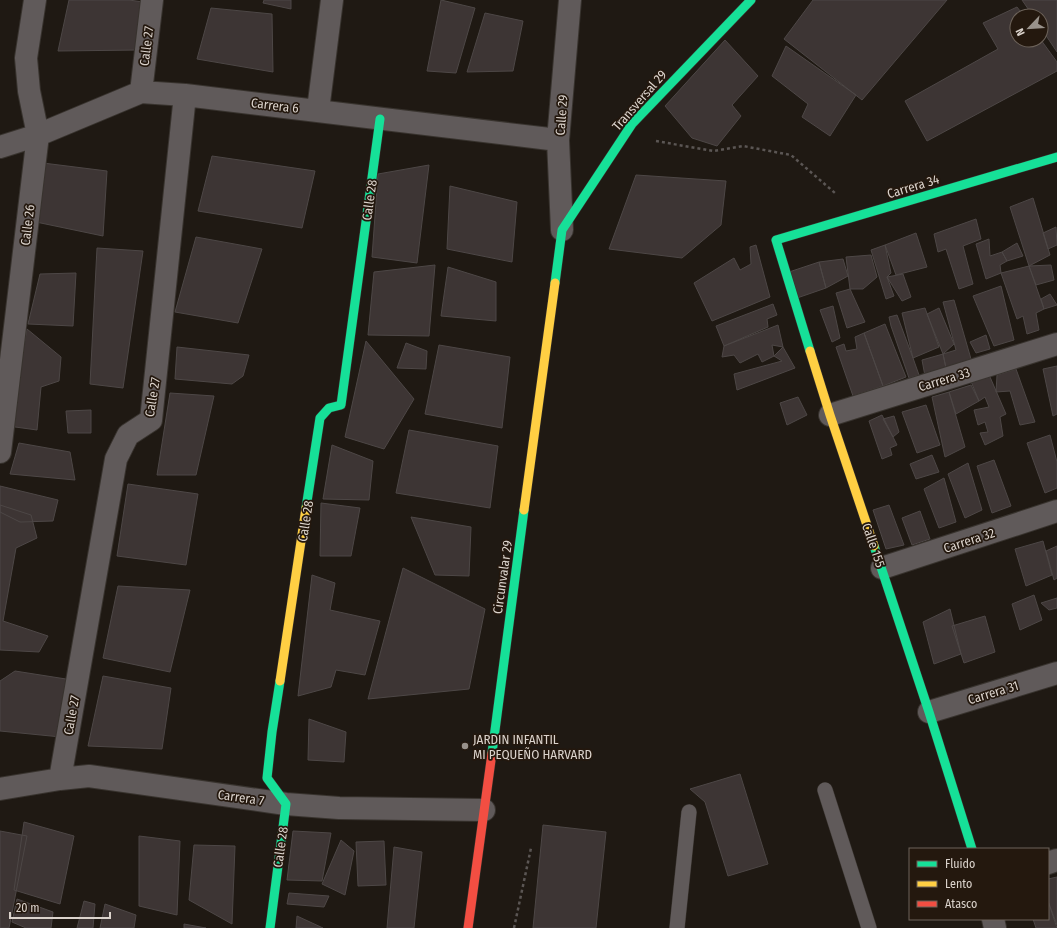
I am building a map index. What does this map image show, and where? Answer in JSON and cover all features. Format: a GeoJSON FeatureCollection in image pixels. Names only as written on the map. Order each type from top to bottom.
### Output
{"type":"FeatureCollection","features":[{"type":"Feature","properties":{"kind":"street","name":"Calle 26"},"geometry":{"type":"LineString","coordinates":[[0,452],[38,135],[29,91],[26,58],[34,0]]}},
{"type":"Feature","properties":{"kind":"street","name":"Calle 27"},"geometry":{"type":"LineString","coordinates":[[141,92],[152,0]]}},
{"type":"Feature","properties":{"kind":"street"},"geometry":{"type":"LineString","coordinates":[[318,110],[332,0]]}},
{"type":"Feature","properties":{"kind":"street","name":"Calle 29"},"geometry":{"type":"LineString","coordinates":[[562,230],[558,140],[570,0]]}},
{"type":"Feature","properties":{"kind":"street","name":"Transversal 29"},"geometry":{"type":"LineString","coordinates":[[562,230],[632,124],[752,0]]}},
{"type":"Feature","properties":{"kind":"street","name":"Carrera 6"},"geometry":{"type":"LineString","coordinates":[[0,147],[38,135],[141,92],[185,95],[318,110],[380,119],[558,140]]}},
{"type":"Feature","properties":{"kind":"street","name":"Calle 27"},"geometry":{"type":"LineString","coordinates":[[60,779],[116,459],[128,435],[151,420],[185,95]]}},
{"type":"Feature","properties":{"kind":"street","name":"Calle 28"},"geometry":{"type":"LineString","coordinates":[[270,928],[286,804],[267,778],[272,732],[320,418],[329,408],[341,405],[380,119]]}},
{"type":"Feature","properties":{"kind":"street","name":"Carrera 34"},"geometry":{"type":"LineString","coordinates":[[776,240],[1057,157]]}},
{"type":"Feature","properties":{"kind":"street","name":"Circunvalar 29"},"geometry":{"type":"LineString","coordinates":[[468,928],[562,230]]}},
{"type":"Feature","properties":{"kind":"street","name":"Calle 155"},"geometry":{"type":"LineString","coordinates":[[776,240],[830,415],[882,568],[972,848]]}},
{"type":"Feature","properties":{"kind":"street","name":"Carrera 33"},"geometry":{"type":"LineString","coordinates":[[830,415],[1057,344]]}},
{"type":"Feature","properties":{"kind":"street","name":"Carrera 32"},"geometry":{"type":"LineString","coordinates":[[882,568],[1057,511]]}},
{"type":"Feature","properties":{"kind":"street","name":"Carrera 31"},"geometry":{"type":"LineString","coordinates":[[929,712],[1057,673]]}},
{"type":"Feature","properties":{"kind":"street","name":"Carrera 7"},"geometry":{"type":"LineString","coordinates":[[0,789],[60,779],[89,776],[286,804],[339,808],[484,810]]}},
{"type":"Feature","properties":{"kind":"lane"},"geometry":{"type":"LineString","coordinates":[[825,790],[869,928]]}},
{"type":"Feature","properties":{"kind":"lane"},"geometry":{"type":"LineString","coordinates":[[677,928],[689,812]]}},
{"type":"Feature","properties":{"kind":"path"},"geometry":{"type":"LineString","coordinates":[[624,135],[714,151],[743,146],[790,155],[862,215]]}},
{"type":"Feature","properties":{"kind":"path"},"geometry":{"type":"LineString","coordinates":[[514,928],[531,848]]}},
{"type":"Feature","properties":{"kind":"building"},"geometry":{"type":"Polygon","coordinates":[[[69,0],[129,0],[143,2],[139,50],[58,51],[69,0]]]}},
{"type":"Feature","properties":{"kind":"building"},"geometry":{"type":"Polygon","coordinates":[[[264,0],[291,0],[291,9],[263,3],[264,0]]]}},
{"type":"Feature","properties":{"kind":"building"},"geometry":{"type":"Polygon","coordinates":[[[441,0],[475,8],[456,73],[427,71],[441,0]]]}},
{"type":"Feature","properties":{"kind":"building"},"geometry":{"type":"Polygon","coordinates":[[[813,0],[947,0],[862,100],[784,39],[813,0]]]}},
{"type":"Feature","properties":{"kind":"building"},"geometry":{"type":"Polygon","coordinates":[[[1022,0],[1057,0],[1057,52],[1049,40],[1049,8],[1028,8],[1022,0]]]}},
{"type":"Feature","properties":{"kind":"building"},"geometry":{"type":"Polygon","coordinates":[[[211,8],[272,14],[273,72],[197,59],[211,8]]]}},
{"type":"Feature","properties":{"kind":"building"},"geometry":{"type":"Polygon","coordinates":[[[1009,11],[1009,48],[1047,48],[1057,62],[1057,71],[927,141],[905,101],[998,49],[983,23],[1009,11]]]}},
{"type":"Feature","properties":{"kind":"building"},"geometry":{"type":"Polygon","coordinates":[[[485,13],[523,21],[513,71],[467,72],[485,13]]]}},
{"type":"Feature","properties":{"kind":"building"},"geometry":{"type":"Polygon","coordinates":[[[725,40],[758,76],[732,105],[741,116],[717,146],[692,138],[665,106],[725,40]]]}},
{"type":"Feature","properties":{"kind":"building"},"geometry":{"type":"Polygon","coordinates":[[[786,46],[856,95],[830,136],[802,117],[808,104],[772,76],[786,46]]]}},
{"type":"Feature","properties":{"kind":"building"},"geometry":{"type":"Polygon","coordinates":[[[212,156],[315,171],[302,228],[198,211],[212,156]]]}},
{"type":"Feature","properties":{"kind":"building"},"geometry":{"type":"Polygon","coordinates":[[[43,163],[107,171],[103,236],[36,222],[43,163]]]}},
{"type":"Feature","properties":{"kind":"building"},"geometry":{"type":"Polygon","coordinates":[[[429,165],[417,263],[372,257],[378,174],[429,165]]]}},
{"type":"Feature","properties":{"kind":"building"},"geometry":{"type":"Polygon","coordinates":[[[636,175],[726,181],[721,225],[682,258],[609,249],[636,175]]]}},
{"type":"Feature","properties":{"kind":"building"},"geometry":{"type":"Polygon","coordinates":[[[450,186],[517,202],[512,262],[447,249],[450,186]]]}},
{"type":"Feature","properties":{"kind":"building"},"geometry":{"type":"Polygon","coordinates":[[[1033,198],[1050,255],[1029,266],[1010,207],[1033,198]]]}},
{"type":"Feature","properties":{"kind":"building"},"geometry":{"type":"Polygon","coordinates":[[[976,219],[981,239],[963,246],[973,284],[959,289],[946,249],[938,252],[934,234],[976,219]]]}},
{"type":"Feature","properties":{"kind":"building"},"geometry":{"type":"Polygon","coordinates":[[[1056,227],[1057,245],[1048,249],[1043,233],[1056,227]]]}},
{"type":"Feature","properties":{"kind":"building"},"geometry":{"type":"Polygon","coordinates":[[[916,233],[927,267],[896,275],[885,245],[916,233]]]}},
{"type":"Feature","properties":{"kind":"building"},"geometry":{"type":"Polygon","coordinates":[[[196,237],[262,249],[238,323],[175,312],[196,237]]]}},
{"type":"Feature","properties":{"kind":"building"},"geometry":{"type":"Polygon","coordinates":[[[989,239],[990,256],[1002,252],[1007,261],[1000,265],[1001,273],[986,279],[976,244],[989,239]]]}},
{"type":"Feature","properties":{"kind":"building"},"geometry":{"type":"Polygon","coordinates":[[[1017,243],[1023,256],[1007,261],[1002,252],[1017,243]]]}},
{"type":"Feature","properties":{"kind":"building"},"geometry":{"type":"Polygon","coordinates":[[[756,245],[770,297],[712,321],[694,283],[734,258],[740,270],[751,264],[750,247],[756,245]]]}},
{"type":"Feature","properties":{"kind":"building"},"geometry":{"type":"Polygon","coordinates":[[[885,245],[891,273],[887,277],[894,296],[886,299],[871,250],[885,245]]]}},
{"type":"Feature","properties":{"kind":"building"},"geometry":{"type":"Polygon","coordinates":[[[97,248],[143,251],[123,388],[90,384],[97,248]]]}},
{"type":"Feature","properties":{"kind":"building"},"geometry":{"type":"Polygon","coordinates":[[[871,255],[877,277],[863,289],[850,289],[846,257],[871,255]]]}},
{"type":"Feature","properties":{"kind":"building"},"geometry":{"type":"Polygon","coordinates":[[[843,259],[848,276],[826,288],[819,262],[843,259]]]}},
{"type":"Feature","properties":{"kind":"building"},"geometry":{"type":"Polygon","coordinates":[[[819,262],[826,288],[797,298],[789,272],[819,262]]]}},
{"type":"Feature","properties":{"kind":"building"},"geometry":{"type":"Polygon","coordinates":[[[435,265],[429,336],[368,335],[374,272],[435,265]]]}},
{"type":"Feature","properties":{"kind":"building"},"geometry":{"type":"Polygon","coordinates":[[[1051,265],[1054,280],[1036,285],[1029,266],[1051,265]]]}},
{"type":"Feature","properties":{"kind":"building"},"geometry":{"type":"Polygon","coordinates":[[[1029,266],[1044,309],[1036,313],[1039,330],[1027,334],[1023,316],[1017,319],[1001,273],[1029,266]]]}},
{"type":"Feature","properties":{"kind":"building"},"geometry":{"type":"Polygon","coordinates":[[[448,267],[496,282],[496,321],[441,316],[448,267]]]}},
{"type":"Feature","properties":{"kind":"building"},"geometry":{"type":"Polygon","coordinates":[[[76,273],[73,326],[28,324],[40,274],[76,273]]]}},
{"type":"Feature","properties":{"kind":"building"},"geometry":{"type":"Polygon","coordinates":[[[903,274],[911,297],[902,301],[887,277],[903,274]]]}},
{"type":"Feature","properties":{"kind":"building"},"geometry":{"type":"Polygon","coordinates":[[[1001,286],[1014,340],[994,346],[973,296],[1001,286]]]}},
{"type":"Feature","properties":{"kind":"building"},"geometry":{"type":"Polygon","coordinates":[[[850,289],[865,322],[847,328],[836,293],[850,289]]]}},
{"type":"Feature","properties":{"kind":"building"},"geometry":{"type":"Polygon","coordinates":[[[1050,294],[1057,305],[1044,309],[1041,299],[1050,294]]]}},
{"type":"Feature","properties":{"kind":"building"},"geometry":{"type":"Polygon","coordinates":[[[954,300],[971,359],[946,368],[943,354],[956,350],[943,302],[954,300]]]}},
{"type":"Feature","properties":{"kind":"building"},"geometry":{"type":"Polygon","coordinates":[[[773,304],[777,315],[767,319],[768,327],[724,346],[716,326],[773,304]]]}},
{"type":"Feature","properties":{"kind":"building"},"geometry":{"type":"Polygon","coordinates":[[[833,306],[840,338],[832,342],[820,310],[833,306]]]}},
{"type":"Feature","properties":{"kind":"building"},"geometry":{"type":"Polygon","coordinates":[[[925,308],[939,347],[913,358],[902,313],[925,308]]]}},
{"type":"Feature","properties":{"kind":"building"},"geometry":{"type":"Polygon","coordinates":[[[939,308],[954,344],[943,354],[927,314],[939,308]]]}},
{"type":"Feature","properties":{"kind":"building"},"geometry":{"type":"Polygon","coordinates":[[[897,315],[919,375],[909,378],[889,317],[897,315]]]}},
{"type":"Feature","properties":{"kind":"building"},"geometry":{"type":"Polygon","coordinates":[[[885,324],[906,377],[883,386],[864,333],[885,324]]]}},
{"type":"Feature","properties":{"kind":"building"},"geometry":{"type":"Polygon","coordinates":[[[778,325],[783,347],[772,345],[774,356],[762,362],[758,354],[740,363],[734,355],[722,357],[724,346],[778,325]]]}},
{"type":"Feature","properties":{"kind":"building"},"geometry":{"type":"Polygon","coordinates":[[[27,329],[61,357],[59,381],[41,387],[37,430],[8,426],[27,329]]]}},
{"type":"Feature","properties":{"kind":"building"},"geometry":{"type":"Polygon","coordinates":[[[864,333],[883,386],[853,396],[836,347],[844,344],[846,351],[857,349],[855,337],[864,333]]]}},
{"type":"Feature","properties":{"kind":"building"},"geometry":{"type":"Polygon","coordinates":[[[986,335],[990,349],[976,353],[970,342],[986,335]]]}},
{"type":"Feature","properties":{"kind":"building"},"geometry":{"type":"Polygon","coordinates":[[[366,341],[414,399],[384,449],[345,437],[366,341]]]}},
{"type":"Feature","properties":{"kind":"building"},"geometry":{"type":"Polygon","coordinates":[[[406,343],[427,351],[426,369],[397,368],[406,343]]]}},
{"type":"Feature","properties":{"kind":"building"},"geometry":{"type":"Polygon","coordinates":[[[439,345],[510,357],[502,428],[425,414],[439,345]]]}},
{"type":"Feature","properties":{"kind":"building"},"geometry":{"type":"Polygon","coordinates":[[[177,347],[249,355],[243,376],[232,384],[175,379],[177,347]]]}},
{"type":"Feature","properties":{"kind":"building"},"geometry":{"type":"Polygon","coordinates":[[[783,347],[795,368],[737,390],[734,374],[782,361],[774,356],[783,347]]]}},
{"type":"Feature","properties":{"kind":"building"},"geometry":{"type":"Polygon","coordinates":[[[943,354],[946,368],[925,376],[922,360],[943,354]]]}},
{"type":"Feature","properties":{"kind":"building"},"geometry":{"type":"Polygon","coordinates":[[[1057,366],[1057,414],[1053,416],[1043,369],[1057,366]]]}},
{"type":"Feature","properties":{"kind":"building"},"geometry":{"type":"Polygon","coordinates":[[[1016,369],[1035,422],[1020,425],[1010,391],[996,392],[997,375],[1016,369]]]}},
{"type":"Feature","properties":{"kind":"building"},"geometry":{"type":"Polygon","coordinates":[[[987,370],[1006,414],[1000,417],[1003,436],[985,445],[980,433],[988,432],[985,422],[978,425],[974,410],[989,407],[985,397],[979,401],[970,379],[987,370]]]}},
{"type":"Feature","properties":{"kind":"building"},"geometry":{"type":"Polygon","coordinates":[[[971,385],[979,401],[956,414],[949,392],[971,385]]]}},
{"type":"Feature","properties":{"kind":"building"},"geometry":{"type":"Polygon","coordinates":[[[949,392],[965,447],[945,457],[932,397],[949,392]]]}},
{"type":"Feature","properties":{"kind":"building"},"geometry":{"type":"Polygon","coordinates":[[[170,393],[214,396],[196,475],[157,475],[170,393]]]}},
{"type":"Feature","properties":{"kind":"building"},"geometry":{"type":"Polygon","coordinates":[[[798,397],[807,415],[787,425],[780,403],[798,397]]]}},
{"type":"Feature","properties":{"kind":"building"},"geometry":{"type":"Polygon","coordinates":[[[926,405],[940,445],[917,453],[902,412],[926,405]]]}},
{"type":"Feature","properties":{"kind":"building"},"geometry":{"type":"Polygon","coordinates":[[[91,410],[91,433],[68,433],[66,411],[91,410]]]}},
{"type":"Feature","properties":{"kind":"building"},"geometry":{"type":"Polygon","coordinates":[[[882,415],[897,445],[890,448],[892,455],[882,459],[869,421],[882,415]]]}},
{"type":"Feature","properties":{"kind":"building"},"geometry":{"type":"Polygon","coordinates":[[[894,416],[899,432],[893,437],[883,419],[894,416]]]}},
{"type":"Feature","properties":{"kind":"building"},"geometry":{"type":"Polygon","coordinates":[[[409,430],[498,446],[490,508],[396,493],[409,430]]]}},
{"type":"Feature","properties":{"kind":"building"},"geometry":{"type":"Polygon","coordinates":[[[1050,435],[1057,462],[1057,488],[1045,493],[1027,443],[1050,435]]]}},
{"type":"Feature","properties":{"kind":"building"},"geometry":{"type":"Polygon","coordinates":[[[19,443],[70,452],[75,480],[10,474],[19,443]]]}},
{"type":"Feature","properties":{"kind":"building"},"geometry":{"type":"Polygon","coordinates":[[[332,445],[373,461],[369,500],[323,499],[332,445]]]}},
{"type":"Feature","properties":{"kind":"building"},"geometry":{"type":"Polygon","coordinates":[[[932,455],[939,472],[916,479],[910,464],[932,455]]]}},
{"type":"Feature","properties":{"kind":"building"},"geometry":{"type":"Polygon","coordinates":[[[994,460],[1011,506],[992,513],[977,466],[994,460]]]}},
{"type":"Feature","properties":{"kind":"building"},"geometry":{"type":"Polygon","coordinates":[[[968,463],[982,510],[965,518],[948,474],[968,463]]]}},
{"type":"Feature","properties":{"kind":"building"},"geometry":{"type":"Polygon","coordinates":[[[944,478],[956,522],[939,528],[924,489],[944,478]]]}},
{"type":"Feature","properties":{"kind":"building"},"geometry":{"type":"Polygon","coordinates":[[[128,484],[198,494],[186,565],[117,556],[128,484]]]}},
{"type":"Feature","properties":{"kind":"building"},"geometry":{"type":"Polygon","coordinates":[[[0,486],[58,500],[53,521],[20,522],[0,512],[0,486]]]}},
{"type":"Feature","properties":{"kind":"building"},"geometry":{"type":"Polygon","coordinates":[[[321,503],[360,508],[351,556],[320,556],[321,503]]]}},
{"type":"Feature","properties":{"kind":"building"},"geometry":{"type":"Polygon","coordinates":[[[0,505],[31,515],[37,538],[16,548],[3,621],[48,636],[39,652],[0,650],[0,505]]]}},
{"type":"Feature","properties":{"kind":"building"},"geometry":{"type":"Polygon","coordinates":[[[889,505],[904,545],[886,549],[873,510],[889,505]]]}},
{"type":"Feature","properties":{"kind":"building"},"geometry":{"type":"Polygon","coordinates":[[[920,511],[930,539],[912,545],[902,518],[920,511]]]}},
{"type":"Feature","properties":{"kind":"building"},"geometry":{"type":"Polygon","coordinates":[[[411,517],[471,527],[469,576],[435,575],[411,517]]]}},
{"type":"Feature","properties":{"kind":"building"},"geometry":{"type":"Polygon","coordinates":[[[1043,541],[1052,575],[1026,586],[1015,549],[1043,541]]]}},
{"type":"Feature","properties":{"kind":"building"},"geometry":{"type":"Polygon","coordinates":[[[1057,546],[1057,578],[1054,580],[1046,551],[1057,546]]]}},
{"type":"Feature","properties":{"kind":"building"},"geometry":{"type":"Polygon","coordinates":[[[403,568],[485,609],[469,689],[368,699],[403,568]]]}},
{"type":"Feature","properties":{"kind":"building"},"geometry":{"type":"Polygon","coordinates":[[[312,575],[335,583],[330,610],[380,621],[365,675],[336,670],[331,687],[298,696],[312,575]]]}},
{"type":"Feature","properties":{"kind":"building"},"geometry":{"type":"Polygon","coordinates":[[[118,586],[190,590],[170,672],[103,658],[118,586]]]}},
{"type":"Feature","properties":{"kind":"building"},"geometry":{"type":"Polygon","coordinates":[[[1034,595],[1042,620],[1020,630],[1012,604],[1034,595]]]}},
{"type":"Feature","properties":{"kind":"building"},"geometry":{"type":"Polygon","coordinates":[[[1057,598],[1057,608],[1049,610],[1041,603],[1057,598]]]}},
{"type":"Feature","properties":{"kind":"building"},"geometry":{"type":"Polygon","coordinates":[[[950,609],[961,654],[934,664],[923,622],[950,609]]]}},
{"type":"Feature","properties":{"kind":"building"},"geometry":{"type":"Polygon","coordinates":[[[985,616],[995,652],[964,663],[952,626],[985,616]]]}},
{"type":"Feature","properties":{"kind":"building"},"geometry":{"type":"Polygon","coordinates":[[[15,671],[66,679],[61,737],[0,731],[0,681],[15,671]]]}},
{"type":"Feature","properties":{"kind":"building"},"geometry":{"type":"Polygon","coordinates":[[[103,676],[171,688],[162,749],[88,746],[103,676]]]}},
{"type":"Feature","properties":{"kind":"building"},"geometry":{"type":"Polygon","coordinates":[[[309,719],[346,732],[344,762],[308,760],[309,719]]]}},
{"type":"Feature","properties":{"kind":"building"},"geometry":{"type":"Polygon","coordinates":[[[740,774],[768,864],[728,876],[705,802],[690,789],[740,774]]]}},
{"type":"Feature","properties":{"kind":"building"},"geometry":{"type":"Polygon","coordinates":[[[24,822],[74,836],[60,904],[14,890],[24,822]]]}},
{"type":"Feature","properties":{"kind":"building"},"geometry":{"type":"Polygon","coordinates":[[[543,825],[606,832],[596,928],[533,928],[543,825]]]}},
{"type":"Feature","properties":{"kind":"building"},"geometry":{"type":"Polygon","coordinates":[[[0,831],[27,836],[9,928],[0,928],[0,831]]]}},
{"type":"Feature","properties":{"kind":"building"},"geometry":{"type":"Polygon","coordinates":[[[293,831],[331,833],[322,881],[287,880],[293,831]]]}},
{"type":"Feature","properties":{"kind":"building"},"geometry":{"type":"Polygon","coordinates":[[[139,836],[180,841],[177,915],[139,906],[139,836]]]}},
{"type":"Feature","properties":{"kind":"building"},"geometry":{"type":"Polygon","coordinates":[[[341,840],[354,851],[345,895],[322,884],[341,840]]]}},
{"type":"Feature","properties":{"kind":"building"},"geometry":{"type":"Polygon","coordinates":[[[384,841],[386,885],[358,886],[356,842],[384,841]]]}},
{"type":"Feature","properties":{"kind":"building"},"geometry":{"type":"Polygon","coordinates":[[[194,845],[235,846],[232,924],[189,900],[194,845]]]}},
{"type":"Feature","properties":{"kind":"building"},"geometry":{"type":"Polygon","coordinates":[[[394,847],[422,852],[414,928],[387,928],[394,847]]]}},
{"type":"Feature","properties":{"kind":"building"},"geometry":{"type":"Polygon","coordinates":[[[1057,877],[1057,925],[1049,904],[1049,879],[1057,877]]]}},
{"type":"Feature","properties":{"kind":"building"},"geometry":{"type":"Polygon","coordinates":[[[289,893],[329,896],[324,907],[287,904],[289,893]]]}},
{"type":"Feature","properties":{"kind":"building"},"geometry":{"type":"Polygon","coordinates":[[[17,899],[53,912],[51,928],[26,928],[12,922],[17,899]]]}},
{"type":"Feature","properties":{"kind":"building"},"geometry":{"type":"Polygon","coordinates":[[[84,901],[95,904],[93,928],[77,928],[84,901]]]}},
{"type":"Feature","properties":{"kind":"building"},"geometry":{"type":"Polygon","coordinates":[[[105,904],[136,915],[134,928],[100,928],[105,904]]]}},
{"type":"Feature","properties":{"kind":"building"},"geometry":{"type":"Polygon","coordinates":[[[1049,904],[1057,928],[1036,928],[1033,920],[1049,920],[1049,904]]]}},
{"type":"Feature","properties":{"kind":"building"},"geometry":{"type":"Polygon","coordinates":[[[297,916],[323,928],[296,928],[297,916]]]}},
{"type":"Feature","properties":{"kind":"building"},"geometry":{"type":"Polygon","coordinates":[[[184,924],[206,928],[184,928],[184,924]]]}},
{"type":"Feature","properties":{"kind":"traffic: fast"},"geometry":{"type":"LineString","coordinates":[[555,283],[562,230],[632,124],[751,0]]}},
{"type":"Feature","properties":{"kind":"traffic: fast"},"geometry":{"type":"LineString","coordinates":[[306,508],[320,418],[329,408],[341,405],[380,119]]}},
{"type":"Feature","properties":{"kind":"traffic: fast"},"geometry":{"type":"LineString","coordinates":[[810,351],[776,240],[1057,157]]}},
{"type":"Feature","properties":{"kind":"traffic: fast"},"geometry":{"type":"LineString","coordinates":[[492,753],[524,510]]}},
{"type":"Feature","properties":{"kind":"traffic: fast"},"geometry":{"type":"LineString","coordinates":[[874,546],[929,712],[972,848]]}},
{"type":"Feature","properties":{"kind":"traffic: fast"},"geometry":{"type":"LineString","coordinates":[[270,928],[286,804],[267,778],[280,681]]}},
{"type":"Feature","properties":{"kind":"traffic: slow"},"geometry":{"type":"LineString","coordinates":[[524,510],[555,283]]}},
{"type":"Feature","properties":{"kind":"traffic: slow"},"geometry":{"type":"LineString","coordinates":[[810,351],[874,546]]}},
{"type":"Feature","properties":{"kind":"traffic: slow"},"geometry":{"type":"LineString","coordinates":[[280,681],[306,508]]}},
{"type":"Feature","properties":{"kind":"traffic: jam"},"geometry":{"type":"LineString","coordinates":[[468,928],[492,753]]}},
{"type":"Feature","properties":{"kind":"place","name":"JARDIN INFANTIL MI PEQUEÑO HARVARD"},"geometry":{"type":"Point","coordinates":[465,746]}}]}
